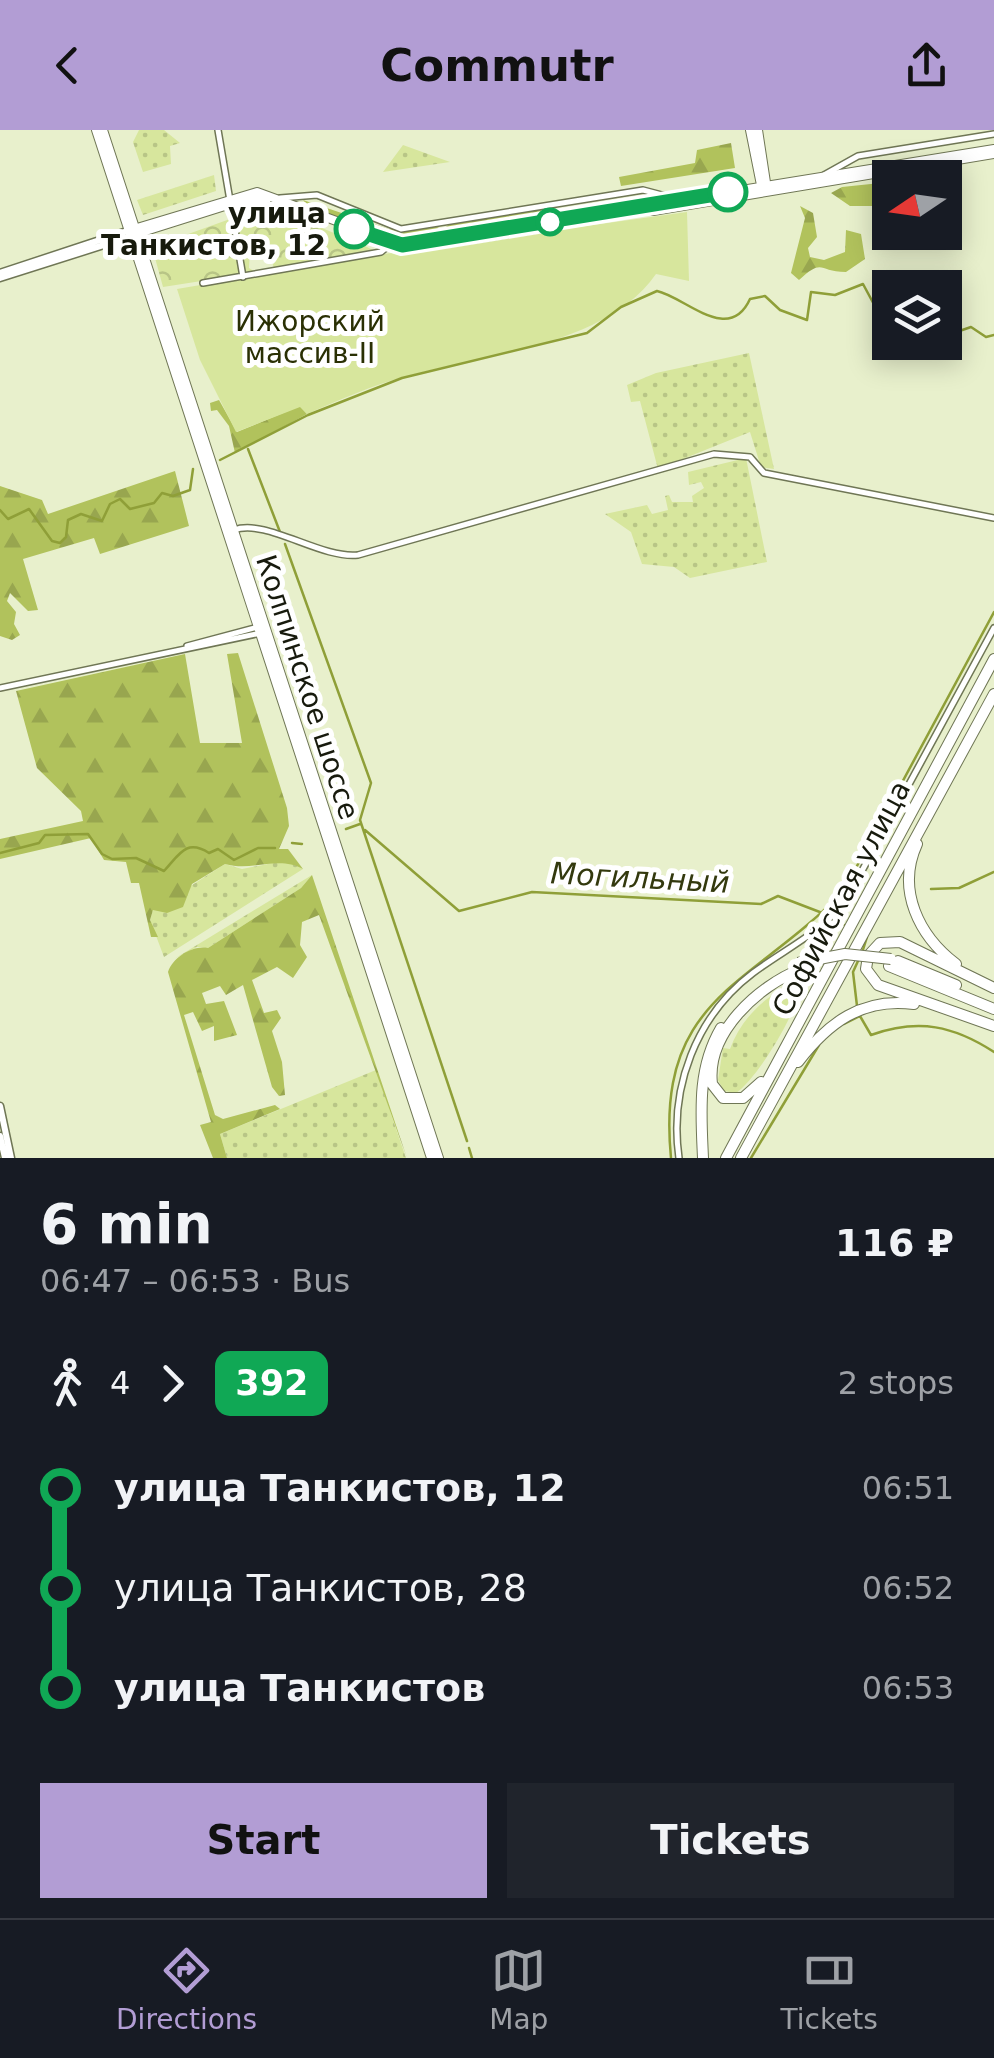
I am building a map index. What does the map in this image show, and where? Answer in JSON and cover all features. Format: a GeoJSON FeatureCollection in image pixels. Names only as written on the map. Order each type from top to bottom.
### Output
{"type":"FeatureCollection","features":[{"type":"Feature","properties":{"kind":"main road"},"geometry":{"type":"LineString","coordinates":[[100,130],[133,232],[257,192],[398,245],[592,218],[994,152]]}},
{"type":"Feature","properties":{"kind":"main road"},"geometry":{"type":"LineString","coordinates":[[754,130],[764,189]]}},
{"type":"Feature","properties":{"kind":"main road"},"geometry":{"type":"LineString","coordinates":[[230,201],[267,199],[387,248],[413,248],[561,227],[680,200],[958,158]]}},
{"type":"Feature","properties":{"kind":"main road","name":"Колпинское шоссе"},"geometry":{"type":"LineString","coordinates":[[133,232],[234,530],[261,630],[439,1158]]}},
{"type":"Feature","properties":{"kind":"main road","name":"Колпинское шоссе"},"geometry":{"type":"LineString","coordinates":[[133,232],[430,1158]]}},
{"type":"Feature","properties":{"kind":"main road","name":"Софийская улица"},"geometry":{"type":"LineString","coordinates":[[726,1158],[994,659]]}},
{"type":"Feature","properties":{"kind":"main road"},"geometry":{"type":"LineString","coordinates":[[982,682],[984,697],[994,695]]}},
{"type":"Feature","properties":{"kind":"main road","name":"Софийская улица"},"geometry":{"type":"LineString","coordinates":[[741,1158],[994,695]]}},
{"type":"Feature","properties":{"kind":"main road"},"geometry":{"type":"LineString","coordinates":[[946,779],[913,854],[911,901],[919,924],[935,947],[994,987]]}},
{"type":"Feature","properties":{"kind":"main road"},"geometry":{"type":"LineString","coordinates":[[994,987],[900,942],[886,940],[871,950],[866,970],[872,981],[994,1026]]}},
{"type":"Feature","properties":{"kind":"main road"},"geometry":{"type":"LineString","coordinates":[[703,1158],[702,1087],[712,1044],[747,995],[800,966],[844,961],[890,962],[994,1005]]}},
{"type":"Feature","properties":{"kind":"main road"},"geometry":{"type":"LineString","coordinates":[[783,1054],[756,1090],[742,1098],[722,1098],[712,1084],[714,1058],[736,1016],[770,984],[800,966]]}},
{"type":"Feature","properties":{"kind":"main road"},"geometry":{"type":"LineString","coordinates":[[779,1086],[820,1034],[848,1014],[891,1003],[934,1007]]}},
{"type":"Feature","properties":{"kind":"street"},"geometry":{"type":"LineString","coordinates":[[218,130],[243,276]]}},
{"type":"Feature","properties":{"kind":"street"},"geometry":{"type":"LineString","coordinates":[[819,178],[858,156],[994,134]]}},
{"type":"Feature","properties":{"kind":"street"},"geometry":{"type":"LineString","coordinates":[[278,198],[317,195],[401,229],[643,190],[680,200]]}},
{"type":"Feature","properties":{"kind":"street"},"geometry":{"type":"LineString","coordinates":[[590,199],[592,218]]}},
{"type":"Feature","properties":{"kind":"street"},"geometry":{"type":"LineString","coordinates":[[0,276],[133,232]]}},
{"type":"Feature","properties":{"kind":"street"},"geometry":{"type":"LineString","coordinates":[[203,283],[387,248]]}},
{"type":"Feature","properties":{"kind":"street"},"geometry":{"type":"LineString","coordinates":[[234,530],[248,527],[333,554],[358,554],[714,454],[750,457],[764,472],[994,518]]}},
{"type":"Feature","properties":{"kind":"street"},"geometry":{"type":"LineString","coordinates":[[679,1158],[677,1116],[682,1084],[710,1019],[740,984],[817,931],[844,902],[994,628]]}},
{"type":"Feature","properties":{"kind":"street"},"geometry":{"type":"LineString","coordinates":[[0,688],[261,630]]}},
{"type":"Feature","properties":{"kind":"street"},"geometry":{"type":"LineString","coordinates":[[0,1106],[8,1158]]}},
{"type":"Feature","properties":{"kind":"street"},"geometry":{"type":"LineString","coordinates":[[0,1136],[8,1158]]}},
{"type":"Feature","properties":{"kind":"green space"},"geometry":{"type":"Polygon","coordinates":[[[139,130],[164,130],[180,143],[170,146],[171,164],[143,172],[133,142],[139,130]]]}},
{"type":"Feature","properties":{"kind":"green space"},"geometry":{"type":"Polygon","coordinates":[[[731,143],[735,168],[621,186],[619,177],[695,163],[697,150],[731,143]]]}},
{"type":"Feature","properties":{"kind":"green space"},"geometry":{"type":"Polygon","coordinates":[[[403,145],[450,162],[383,172],[403,145]]]}},
{"type":"Feature","properties":{"kind":"green space"},"geometry":{"type":"Polygon","coordinates":[[[214,175],[216,191],[143,215],[137,200],[214,175]]]}},
{"type":"Feature","properties":{"kind":"green space"},"geometry":{"type":"Polygon","coordinates":[[[872,184],[872,206],[850,206],[831,193],[842,187],[872,184]]]}},
{"type":"Feature","properties":{"kind":"green space"},"geometry":{"type":"Polygon","coordinates":[[[303,200],[389,229],[433,225],[443,230],[449,224],[539,208],[544,214],[471,231],[392,237],[372,232],[358,222],[320,213],[303,200]]]}},
{"type":"Feature","properties":{"kind":"green space"},"geometry":{"type":"Polygon","coordinates":[[[267,205],[377,252],[274,269],[270,253],[250,249],[249,268],[257,273],[249,274],[243,269],[234,217],[267,205]]]}},
{"type":"Feature","properties":{"kind":"green space"},"geometry":{"type":"Polygon","coordinates":[[[800,206],[813,213],[817,237],[808,248],[810,257],[824,260],[845,252],[846,230],[861,234],[865,259],[846,272],[817,267],[799,280],[791,273],[805,218],[800,206]]]}},
{"type":"Feature","properties":{"kind":"green space","name":"Ижорский массив-II"},"geometry":{"type":"Polygon","coordinates":[[[687,212],[689,281],[656,274],[635,298],[577,332],[394,380],[307,414],[300,407],[236,432],[200,360],[177,289],[370,256],[687,212]]]}},
{"type":"Feature","properties":{"kind":"green space"},"geometry":{"type":"Polygon","coordinates":[[[230,219],[240,275],[163,287],[152,247],[230,219]]]}},
{"type":"Feature","properties":{"kind":"green space"},"geometry":{"type":"Polygon","coordinates":[[[749,353],[774,469],[761,467],[750,432],[658,469],[640,401],[631,402],[627,385],[656,373],[749,353]]]}},
{"type":"Feature","properties":{"kind":"green space"},"geometry":{"type":"Polygon","coordinates":[[[219,400],[237,432],[300,406],[307,414],[235,453],[229,426],[217,410],[211,411],[210,403],[219,400]]]}},
{"type":"Feature","properties":{"kind":"green space"},"geometry":{"type":"Polygon","coordinates":[[[746,458],[767,562],[690,578],[674,567],[642,564],[631,532],[605,514],[647,505],[652,514],[668,510],[665,496],[669,495],[672,502],[693,502],[692,496],[704,488],[701,482],[689,485],[688,472],[746,458]]]}},
{"type":"Feature","properties":{"kind":"green space"},"geometry":{"type":"Polygon","coordinates":[[[175,471],[189,526],[100,554],[94,538],[23,559],[38,610],[28,611],[10,593],[7,601],[16,612],[14,624],[20,635],[12,640],[0,636],[0,486],[42,500],[48,514],[175,471]]]}},
{"type":"Feature","properties":{"kind":"green space"},"geometry":{"type":"Polygon","coordinates":[[[238,653],[287,808],[289,826],[279,849],[288,849],[303,869],[284,863],[225,864],[192,884],[183,907],[167,913],[153,910],[150,920],[158,937],[151,937],[139,883],[131,883],[126,862],[104,860],[91,838],[0,859],[0,839],[83,821],[81,811],[37,768],[16,691],[185,654],[200,743],[242,743],[227,654],[238,653]]]}},
{"type":"Feature","properties":{"kind":"green space"},"geometry":{"type":"Polygon","coordinates":[[[288,860],[303,869],[164,957],[150,920],[153,910],[225,864],[242,869],[288,860]]]}},
{"type":"Feature","properties":{"kind":"green space"},"geometry":{"type":"Polygon","coordinates":[[[312,875],[301,888],[208,948],[197,947],[174,959],[312,875]]]}},
{"type":"Feature","properties":{"kind":"green space"},"geometry":{"type":"Polygon","coordinates":[[[312,875],[407,1158],[319,915],[302,922],[300,945],[307,957],[293,978],[277,967],[252,980],[264,1013],[277,1010],[281,1018],[272,1031],[282,1062],[285,1095],[279,1096],[272,1087],[243,985],[226,995],[220,986],[202,993],[206,1004],[224,1001],[237,1035],[214,1041],[214,1026],[202,1031],[193,1012],[184,1015],[215,1115],[223,1119],[275,1105],[280,1109],[220,1134],[227,1158],[213,1158],[200,1125],[211,1122],[168,972],[184,953],[208,948],[301,888],[312,875]]]}},
{"type":"Feature","properties":{"kind":"green space"},"geometry":{"type":"Polygon","coordinates":[[[801,980],[787,1023],[766,1058],[736,1093],[724,1091],[718,1080],[723,1048],[730,1049],[758,1007],[801,980]]]}},
{"type":"Feature","properties":{"kind":"green space"},"geometry":{"type":"Polygon","coordinates":[[[376,1070],[406,1158],[227,1158],[220,1134],[376,1070]]]}},
{"type":"Feature","properties":{"kind":"waterway"},"geometry":{"type":"LineString","coordinates":[[220,460],[308,415],[402,378],[587,333],[621,307],[657,291],[719,318],[731,318],[750,299],[765,296],[780,310],[807,320],[811,292],[835,295],[863,284],[872,301]]}},
{"type":"Feature","properties":{"kind":"waterway"},"geometry":{"type":"LineString","coordinates":[[962,330],[971,327],[986,337],[994,335]]}},
{"type":"Feature","properties":{"kind":"waterway"},"geometry":{"type":"LineString","coordinates":[[248,449],[280,532]]}},
{"type":"Feature","properties":{"kind":"waterway"},"geometry":{"type":"LineString","coordinates":[[0,510],[8,519],[29,509],[52,541],[60,543],[66,537],[68,520],[81,514],[102,521],[110,504],[120,499],[130,509],[154,503],[162,493],[173,496],[190,490],[193,469]]}},
{"type":"Feature","properties":{"kind":"waterway"},"geometry":{"type":"LineString","coordinates":[[285,544],[371,783],[360,820],[467,1141]]}},
{"type":"Feature","properties":{"kind":"waterway"},"geometry":{"type":"LineString","coordinates":[[671,1158],[670,1103],[679,1060],[695,1026],[718,998],[844,890],[994,612]]}},
{"type":"Feature","properties":{"kind":"waterway"},"geometry":{"type":"LineString","coordinates":[[346,829],[360,824]]}},
{"type":"Feature","properties":{"kind":"waterway","name":"Могильный"},"geometry":{"type":"LineString","coordinates":[[365,830],[459,911],[532,892],[761,904],[778,896],[825,914]]}},
{"type":"Feature","properties":{"kind":"waterway","name":"Могильный"},"geometry":{"type":"LineString","coordinates":[[0,853],[39,843],[45,835],[88,834],[102,854],[112,859],[136,858],[164,871],[189,848],[209,853],[218,849],[234,860],[258,848],[275,848]]}},
{"type":"Feature","properties":{"kind":"waterway"},"geometry":{"type":"LineString","coordinates":[[292,843],[302,844]]}},
{"type":"Feature","properties":{"kind":"waterway"},"geometry":{"type":"LineString","coordinates":[[931,889],[959,888],[994,872]]}},
{"type":"Feature","properties":{"kind":"waterway"},"geometry":{"type":"LineString","coordinates":[[835,920],[846,926]]}},
{"type":"Feature","properties":{"kind":"waterway"},"geometry":{"type":"LineString","coordinates":[[862,953],[867,937]]}},
{"type":"Feature","properties":{"kind":"waterway"},"geometry":{"type":"LineString","coordinates":[[857,1006],[853,972],[858,961]]}},
{"type":"Feature","properties":{"kind":"waterway"},"geometry":{"type":"LineString","coordinates":[[860,1016],[871,1035],[905,1027],[936,1027],[965,1036],[994,1052]]}},
{"type":"Feature","properties":{"kind":"waterway"},"geometry":{"type":"LineString","coordinates":[[844,1024],[860,1016]]}},
{"type":"Feature","properties":{"kind":"waterway"},"geometry":{"type":"LineString","coordinates":[[751,1158],[819,1045]]}},
{"type":"Feature","properties":{"kind":"waterway"},"geometry":{"type":"LineString","coordinates":[[469,1148],[472,1158]]}},
{"type":"Feature","properties":{"kind":"bus line","name":"392"},"geometry":{"type":"LineString","coordinates":[[354,229],[402,245],[728,192]]}},
{"type":"Feature","properties":{"kind":"place","name":"улица Танкистов, 12"},"geometry":{"type":"Point","coordinates":[354,229]}}]}
